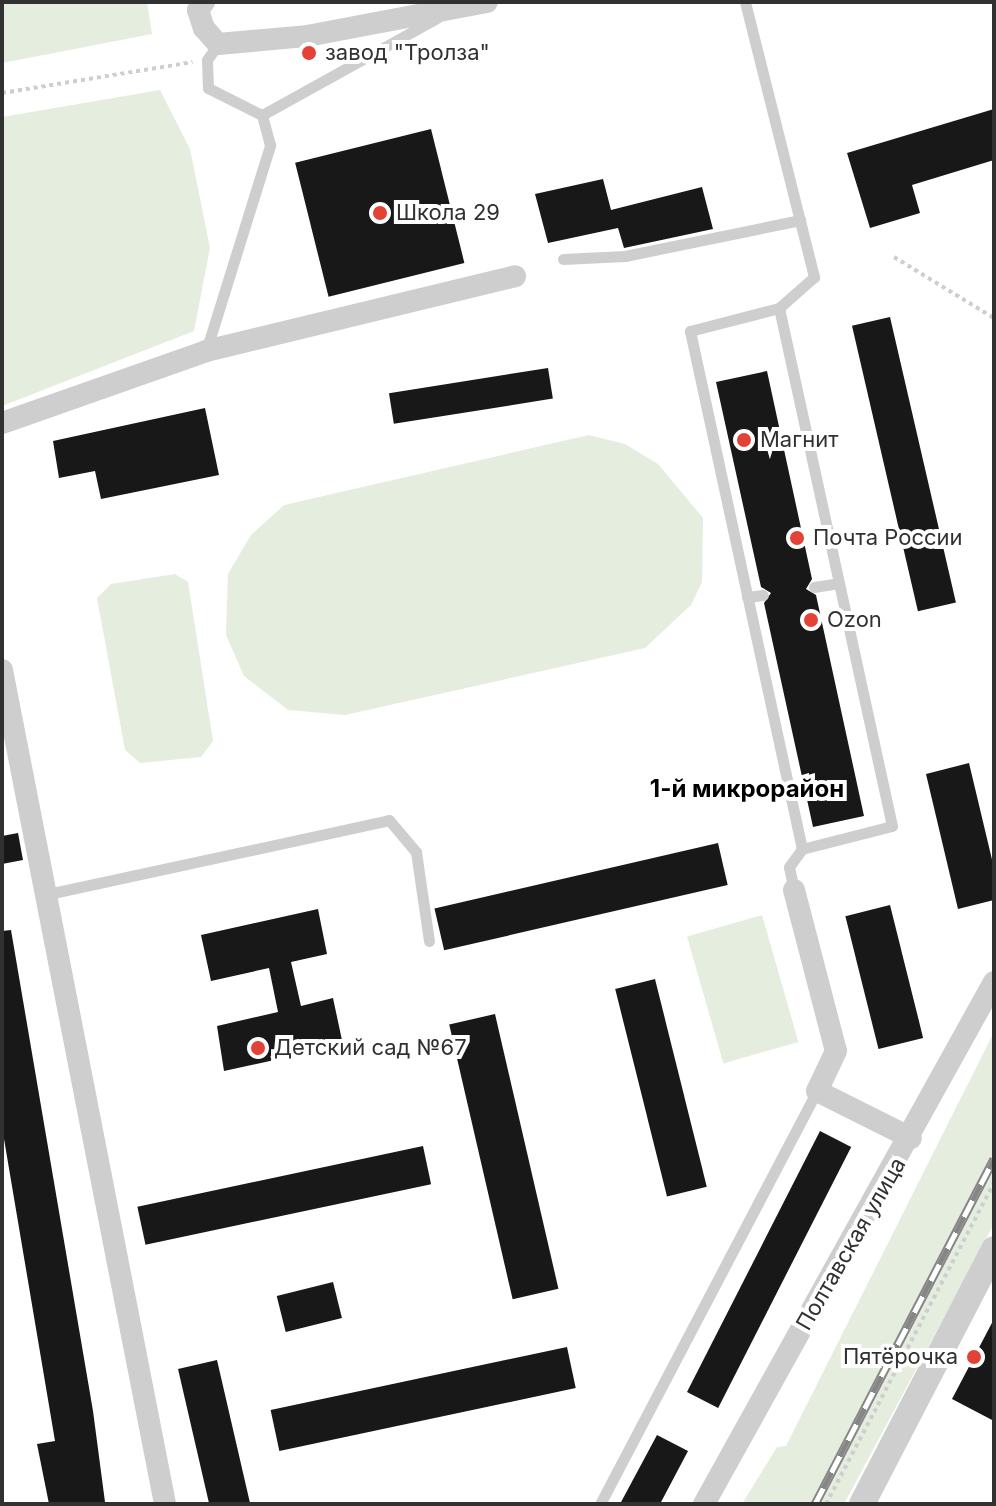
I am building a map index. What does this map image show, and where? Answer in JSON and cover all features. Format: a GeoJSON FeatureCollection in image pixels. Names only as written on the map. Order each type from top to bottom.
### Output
{"type":"FeatureCollection","features":[{"type":"Feature","properties":{"kind":"street"},"geometry":{"type":"LineString","coordinates":[[204,2],[198,10],[212,52],[445,14],[487,2]]}},
{"type":"Feature","properties":{"kind":"street"},"geometry":{"type":"LineString","coordinates":[[402,2],[445,14]]}},
{"type":"Feature","properties":{"kind":"street"},"geometry":{"type":"LineString","coordinates":[[2,423],[206,351],[515,276]]}},
{"type":"Feature","properties":{"kind":"street"},"geometry":{"type":"LineString","coordinates":[[2,670],[165,1504]]}},
{"type":"Feature","properties":{"kind":"street"},"geometry":{"type":"LineString","coordinates":[[794,890],[836,1051],[817,1091],[911,1138]]}},
{"type":"Feature","properties":{"kind":"street","name":"Полтавская улица"},"geometry":{"type":"LineString","coordinates":[[704,1504],[911,1138],[994,982]]}},
{"type":"Feature","properties":{"kind":"street"},"geometry":{"type":"LineString","coordinates":[[862,1504],[994,1249]]}},
{"type":"Feature","properties":{"kind":"lane"},"geometry":{"type":"LineString","coordinates":[[745,2],[814,277],[779,308],[690,331],[802,849]]}},
{"type":"Feature","properties":{"kind":"lane"},"geometry":{"type":"LineString","coordinates":[[262,115],[445,14]]}},
{"type":"Feature","properties":{"kind":"lane"},"geometry":{"type":"LineString","coordinates":[[206,351],[270,145],[262,115],[208,88],[212,52]]}},
{"type":"Feature","properties":{"kind":"lane"},"geometry":{"type":"LineString","coordinates":[[563,259],[625,256],[800,220]]}},
{"type":"Feature","properties":{"kind":"lane"},"geometry":{"type":"LineString","coordinates":[[779,308],[892,826],[802,849],[789,867],[794,890]]}},
{"type":"Feature","properties":{"kind":"lane"},"geometry":{"type":"LineString","coordinates":[[814,587],[839,583]]}},
{"type":"Feature","properties":{"kind":"lane"},"geometry":{"type":"LineString","coordinates":[[747,597],[763,595]]}},
{"type":"Feature","properties":{"kind":"lane"},"geometry":{"type":"LineString","coordinates":[[48,894],[389,820],[416,852],[429,941]]}},
{"type":"Feature","properties":{"kind":"lane"},"geometry":{"type":"LineString","coordinates":[[600,1504],[817,1091]]}},
{"type":"Feature","properties":{"kind":"path"},"geometry":{"type":"LineString","coordinates":[[2,93],[212,52]]}},
{"type":"Feature","properties":{"kind":"path"},"geometry":{"type":"LineString","coordinates":[[894,257],[994,318]]}},
{"type":"Feature","properties":{"kind":"path"},"geometry":{"type":"LineString","coordinates":[[826,1504],[994,1182]]}},
{"type":"Feature","properties":{"kind":"shaded area"},"geometry":{"type":"Polygon","coordinates":[[[2,2],[147,2],[152,34],[2,63],[2,2]]]}},
{"type":"Feature","properties":{"kind":"shaded area"},"geometry":{"type":"Polygon","coordinates":[[[160,90],[190,149],[210,248],[194,331],[2,406],[2,117],[160,90]]]}},
{"type":"Feature","properties":{"kind":"shaded area"},"geometry":{"type":"Polygon","coordinates":[[[589,435],[625,444],[658,464],[703,518],[702,582],[691,605],[645,648],[345,715],[288,710],[244,676],[226,635],[228,574],[251,535],[284,505],[589,435]]]}},
{"type":"Feature","properties":{"kind":"shaded area"},"geometry":{"type":"Polygon","coordinates":[[[175,574],[188,582],[213,741],[201,757],[140,763],[125,750],[97,598],[111,584],[175,574]]]}},
{"type":"Feature","properties":{"kind":"shaded area"},"geometry":{"type":"Polygon","coordinates":[[[762,915],[798,1042],[723,1063],[687,936],[762,915]]]}},
{"type":"Feature","properties":{"kind":"shaded area"},"geometry":{"type":"Polygon","coordinates":[[[994,1032],[994,1224],[844,1504],[742,1504],[777,1447],[786,1446],[994,1032]]]}},
{"type":"Feature","properties":{"kind":"building"},"geometry":{"type":"Polygon","coordinates":[[[994,109],[994,160],[912,185],[920,213],[870,228],[847,153],[994,109]]]}},
{"type":"Feature","properties":{"kind":"building","name":"Школа 29"},"geometry":{"type":"Polygon","coordinates":[[[431,129],[464,263],[329,297],[295,163],[431,129]]]}},
{"type":"Feature","properties":{"kind":"building"},"geometry":{"type":"Polygon","coordinates":[[[603,179],[611,210],[702,187],[713,229],[624,248],[618,228],[548,243],[535,194],[603,179]]]}},
{"type":"Feature","properties":{"kind":"building"},"geometry":{"type":"Polygon","coordinates":[[[890,317],[956,602],[918,611],[852,326],[890,317]]]}},
{"type":"Feature","properties":{"kind":"building"},"geometry":{"type":"Polygon","coordinates":[[[548,368],[553,399],[394,424],[389,393],[548,368]]]}},
{"type":"Feature","properties":{"kind":"building"},"geometry":{"type":"Polygon","coordinates":[[[767,371],[812,579],[806,589],[816,595],[864,816],[813,827],[764,603],[771,593],[761,587],[716,382],[767,371]]]}},
{"type":"Feature","properties":{"kind":"building"},"geometry":{"type":"Polygon","coordinates":[[[205,408],[219,475],[101,499],[95,471],[59,478],[53,441],[205,408]]]}},
{"type":"Feature","properties":{"kind":"building"},"geometry":{"type":"Polygon","coordinates":[[[969,763],[994,868],[994,900],[958,909],[926,774],[969,763]]]}},
{"type":"Feature","properties":{"kind":"building"},"geometry":{"type":"Polygon","coordinates":[[[18,833],[23,860],[2,864],[2,836],[18,833]]]}},
{"type":"Feature","properties":{"kind":"building"},"geometry":{"type":"Polygon","coordinates":[[[718,843],[728,885],[444,950],[434,908],[718,843]]]}},
{"type":"Feature","properties":{"kind":"building"},"geometry":{"type":"Polygon","coordinates":[[[890,905],[923,1038],[879,1049],[845,916],[890,905]]]}},
{"type":"Feature","properties":{"kind":"building"},"geometry":{"type":"Polygon","coordinates":[[[318,909],[327,954],[291,962],[301,1006],[333,998],[343,1045],[224,1071],[217,1026],[278,1012],[269,968],[211,981],[201,935],[318,909]]]}},
{"type":"Feature","properties":{"kind":"building"},"geometry":{"type":"Polygon","coordinates":[[[11,930],[93,1411],[105,1502],[96,1504],[49,1504],[37,1444],[55,1441],[2,1127],[2,931],[11,930]]]}},
{"type":"Feature","properties":{"kind":"building"},"geometry":{"type":"Polygon","coordinates":[[[655,979],[707,1187],[667,1197],[615,989],[655,979]]]}},
{"type":"Feature","properties":{"kind":"building"},"geometry":{"type":"Polygon","coordinates":[[[495,1014],[558,1289],[513,1299],[449,1025],[495,1014]]]}},
{"type":"Feature","properties":{"kind":"building"},"geometry":{"type":"Polygon","coordinates":[[[820,1131],[851,1147],[718,1408],[687,1392],[820,1131]]]}},
{"type":"Feature","properties":{"kind":"building"},"geometry":{"type":"Polygon","coordinates":[[[423,1146],[431,1184],[145,1245],[137,1207],[423,1146]]]}},
{"type":"Feature","properties":{"kind":"building"},"geometry":{"type":"Polygon","coordinates":[[[333,1282],[342,1318],[286,1332],[277,1296],[333,1282]]]}},
{"type":"Feature","properties":{"kind":"building"},"geometry":{"type":"Polygon","coordinates":[[[994,1319],[994,1421],[952,1399],[994,1319]]]}},
{"type":"Feature","properties":{"kind":"building"},"geometry":{"type":"Polygon","coordinates":[[[567,1347],[576,1388],[279,1451],[271,1410],[567,1347]]]}},
{"type":"Feature","properties":{"kind":"building"},"geometry":{"type":"Polygon","coordinates":[[[217,1360],[250,1504],[209,1504],[178,1369],[217,1360]]]}},
{"type":"Feature","properties":{"kind":"building"},"geometry":{"type":"Polygon","coordinates":[[[657,1435],[688,1451],[660,1504],[620,1504],[657,1435]]]}},
{"type":"Feature","properties":{"kind":"railway"},"geometry":{"type":"LineString","coordinates":[[815,1504],[994,1159]]}},
{"type":"Feature","properties":{"kind":"place","name":"завод \"Тролза\""},"geometry":{"type":"Point","coordinates":[309,53]}},
{"type":"Feature","properties":{"kind":"place","name":"Школа 29"},"geometry":{"type":"Point","coordinates":[380,213]}},
{"type":"Feature","properties":{"kind":"place","name":"Магнит"},"geometry":{"type":"Point","coordinates":[744,440]}},
{"type":"Feature","properties":{"kind":"place","name":"Почта России"},"geometry":{"type":"Point","coordinates":[797,538]}},
{"type":"Feature","properties":{"kind":"place","name":"Ozon"},"geometry":{"type":"Point","coordinates":[811,620]}},
{"type":"Feature","properties":{"kind":"place","name":"Детский сад №67"},"geometry":{"type":"Point","coordinates":[258,1048]}},
{"type":"Feature","properties":{"kind":"place","name":"Пятёрочка"},"geometry":{"type":"Point","coordinates":[974,1357]}},
{"type":"Feature","properties":{"kind":"district","name":"1-й микрорайон"},"geometry":{"type":"Point","coordinates":[747,789]}}]}
